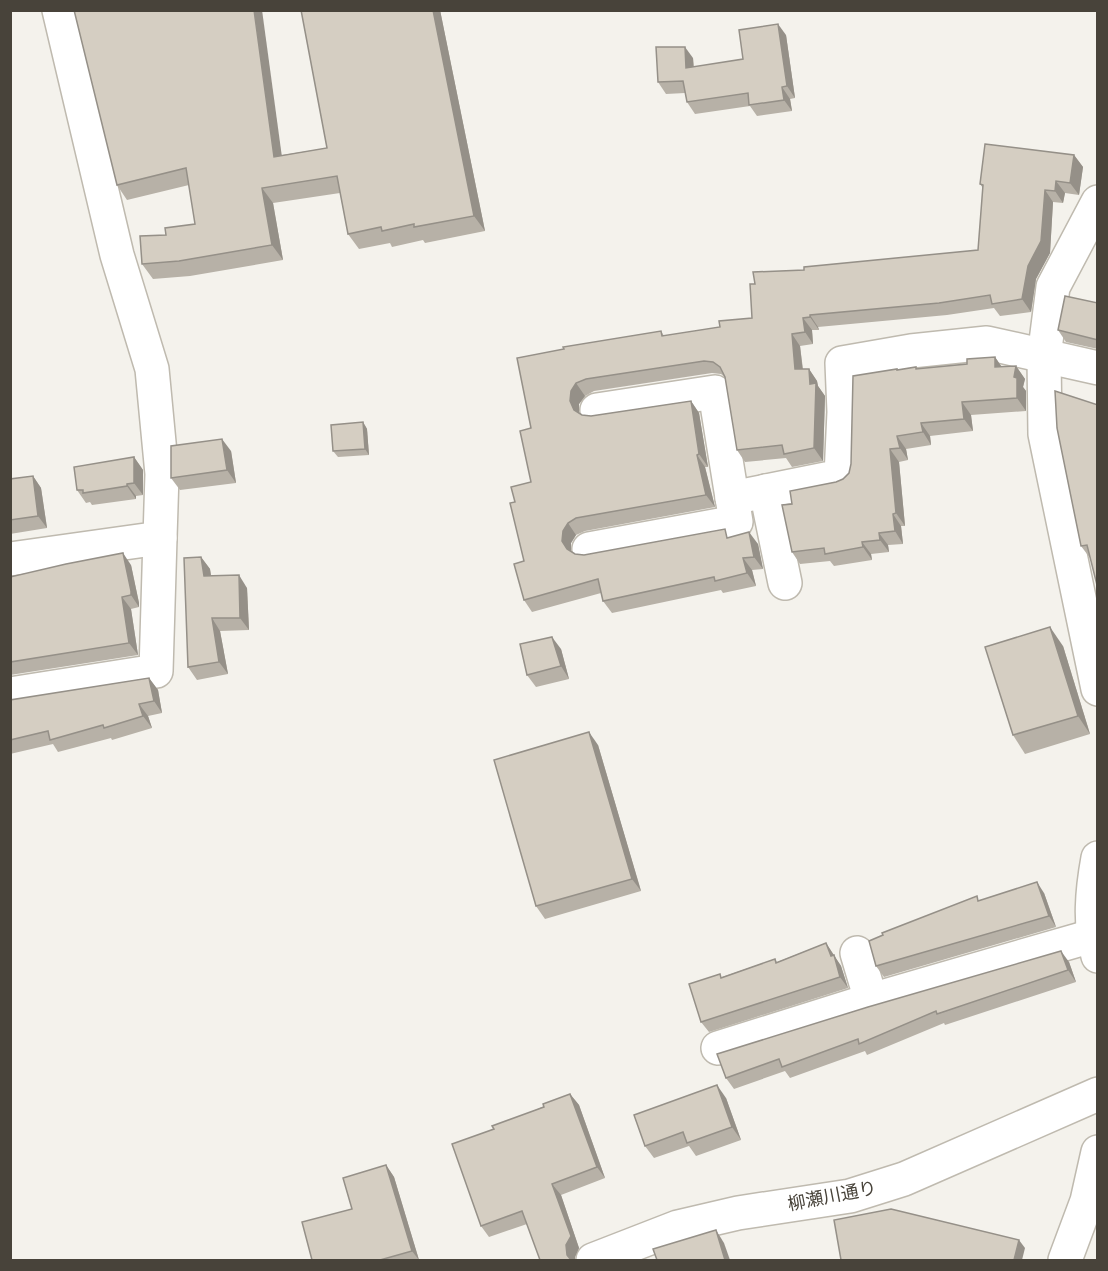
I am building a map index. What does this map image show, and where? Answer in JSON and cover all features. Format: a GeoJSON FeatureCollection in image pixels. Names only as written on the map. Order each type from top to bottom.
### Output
{"type":"FeatureCollection","features":[{"type":"Feature","properties":{"kind":"street"},"geometry":{"type":"LineString","coordinates":[[10,694],[156,671],[162,474],[152,369],[117,255],[60,10]]}},
{"type":"Feature","properties":{"kind":"street"},"geometry":{"type":"LineString","coordinates":[[1098,202],[1053,287],[1044,357],[1045,434],[1058,506],[1098,689]]}},
{"type":"Feature","properties":{"kind":"street"},"geometry":{"type":"LineString","coordinates":[[732,498],[841,476],[844,412],[842,363],[910,351],[987,344],[1098,368]]}},
{"type":"Feature","properties":{"kind":"street"},"geometry":{"type":"LineString","coordinates":[[589,549],[736,522],[715,392],[597,410]]}},
{"type":"Feature","properties":{"kind":"street"},"geometry":{"type":"LineString","coordinates":[[766,491],[785,583]]}},
{"type":"Feature","properties":{"kind":"street"},"geometry":{"type":"LineString","coordinates":[[10,560],[160,537]]}},
{"type":"Feature","properties":{"kind":"street"},"geometry":{"type":"LineString","coordinates":[[718,1048],[871,1000],[1095,946],[1092,886],[1098,858]]}},
{"type":"Feature","properties":{"kind":"street"},"geometry":{"type":"LineString","coordinates":[[858,953],[871,1000]]}},
{"type":"Feature","properties":{"kind":"street","name":"柳瀬川通り"},"geometry":{"type":"LineString","coordinates":[[593,1260],[678,1227],[738,1213],[850,1196],[904,1179],[1098,1094]]}},
{"type":"Feature","properties":{"kind":"street"},"geometry":{"type":"LineString","coordinates":[[1065,1260],[1087,1201],[1098,1152]]}},
{"type":"Feature","properties":{"kind":"building"},"geometry":{"type":"Polygon","coordinates":[[[74,10],[254,10],[274,157],[327,148],[301,10],[433,10],[474,216],[414,227],[414,224],[382,231],[381,227],[348,234],[337,176],[262,188],[272,245],[179,261],[142,264],[140,236],[166,235],[165,228],[195,224],[186,168],[117,185],[74,10]]]}},
{"type":"Feature","properties":{"kind":"building"},"geometry":{"type":"Polygon","coordinates":[[[778,24],[787,86],[782,87],[784,100],[749,105],[748,93],[687,102],[683,81],[658,82],[656,47],[685,47],[686,68],[743,59],[739,30],[778,24]]]}},
{"type":"Feature","properties":{"kind":"building"},"geometry":{"type":"Polygon","coordinates":[[[985,144],[1074,155],[1070,183],[1056,181],[1055,191],[1045,190],[1041,241],[1028,266],[1022,299],[992,304],[990,295],[939,303],[810,315],[810,317],[803,318],[805,332],[792,334],[795,369],[809,369],[810,384],[816,383],[814,448],[784,454],[782,445],[737,450],[725,377],[720,367],[713,362],[704,361],[586,379],[576,383],[571,391],[570,401],[574,410],[582,415],[591,416],[691,401],[699,454],[697,455],[706,495],[576,518],[568,523],[563,531],[562,541],[567,549],[575,554],[584,555],[725,529],[727,538],[749,532],[754,557],[743,558],[747,573],[715,581],[714,577],[603,601],[598,579],[524,600],[514,564],[524,561],[510,503],[515,502],[511,487],[531,482],[520,431],[531,428],[517,358],[564,349],[563,347],[661,331],[662,336],[720,327],[719,321],[752,318],[750,284],[755,284],[753,272],[804,270],[804,267],[978,250],[983,185],[980,184],[985,144]]]}},
{"type":"Feature","properties":{"kind":"building"},"geometry":{"type":"Polygon","coordinates":[[[1065,296],[1098,303],[1098,340],[1058,330],[1065,296]]]}},
{"type":"Feature","properties":{"kind":"building"},"geometry":{"type":"Polygon","coordinates":[[[995,357],[995,367],[1016,366],[1014,377],[1017,378],[1017,398],[962,402],[964,419],[921,423],[923,432],[897,436],[900,448],[890,449],[896,513],[893,514],[895,531],[879,533],[880,540],[862,542],[863,547],[825,554],[824,548],[792,552],[782,505],[792,504],[790,491],[836,482],[849,473],[853,376],[916,367],[916,369],[967,364],[967,359],[995,357]]]}},
{"type":"Feature","properties":{"kind":"building"},"geometry":{"type":"Polygon","coordinates":[[[1055,391],[1098,405],[1098,589],[1087,545],[1081,546],[1057,428],[1055,391]]]}},
{"type":"Feature","properties":{"kind":"building"},"geometry":{"type":"Polygon","coordinates":[[[363,422],[365,449],[333,451],[331,425],[363,422]]]}},
{"type":"Feature","properties":{"kind":"building"},"geometry":{"type":"Polygon","coordinates":[[[222,439],[227,470],[171,478],[171,446],[222,439]]]}},
{"type":"Feature","properties":{"kind":"building"},"geometry":{"type":"Polygon","coordinates":[[[134,457],[134,483],[83,493],[83,490],[77,490],[74,467],[134,457]]]}},
{"type":"Feature","properties":{"kind":"building"},"geometry":{"type":"Polygon","coordinates":[[[33,476],[38,516],[10,520],[10,479],[33,476]]]}},
{"type":"Feature","properties":{"kind":"building"},"geometry":{"type":"Polygon","coordinates":[[[123,553],[131,591],[131,595],[122,597],[129,643],[10,662],[10,577],[123,553]]]}},
{"type":"Feature","properties":{"kind":"building"},"geometry":{"type":"Polygon","coordinates":[[[201,557],[204,576],[239,575],[240,618],[212,618],[219,662],[188,667],[184,558],[201,557]]]}},
{"type":"Feature","properties":{"kind":"building"},"geometry":{"type":"Polygon","coordinates":[[[1050,627],[1078,716],[1013,735],[985,647],[1050,627]]]}},
{"type":"Feature","properties":{"kind":"building"},"geometry":{"type":"Polygon","coordinates":[[[552,637],[561,666],[527,675],[520,644],[552,637]]]}},
{"type":"Feature","properties":{"kind":"building"},"geometry":{"type":"Polygon","coordinates":[[[149,678],[154,701],[139,704],[143,716],[104,728],[103,725],[50,740],[48,731],[10,740],[10,700],[149,678]]]}},
{"type":"Feature","properties":{"kind":"building"},"geometry":{"type":"Polygon","coordinates":[[[589,732],[632,879],[536,906],[494,760],[589,732]]]}},
{"type":"Feature","properties":{"kind":"building"},"geometry":{"type":"Polygon","coordinates":[[[1037,882],[1049,916],[876,966],[869,941],[883,935],[882,933],[977,896],[978,901],[1037,882]]]}},
{"type":"Feature","properties":{"kind":"building"},"geometry":{"type":"Polygon","coordinates":[[[826,943],[831,956],[834,955],[840,977],[701,1022],[689,984],[720,974],[721,978],[775,959],[776,963],[826,943]]]}},
{"type":"Feature","properties":{"kind":"building"},"geometry":{"type":"Polygon","coordinates":[[[1061,951],[1068,970],[937,1014],[936,1011],[859,1044],[858,1039],[782,1067],[779,1059],[726,1078],[717,1054],[868,1007],[1061,951]]]}},
{"type":"Feature","properties":{"kind":"building"},"geometry":{"type":"Polygon","coordinates":[[[717,1085],[732,1127],[687,1143],[683,1132],[645,1146],[634,1115],[717,1085]]]}},
{"type":"Feature","properties":{"kind":"building"},"geometry":{"type":"Polygon","coordinates":[[[570,1094],[597,1167],[552,1184],[571,1236],[566,1245],[567,1255],[571,1260],[540,1260],[522,1211],[481,1226],[452,1144],[494,1129],[492,1126],[544,1107],[543,1104],[570,1094]]]}},
{"type":"Feature","properties":{"kind":"building"},"geometry":{"type":"Polygon","coordinates":[[[386,1165],[412,1251],[380,1260],[312,1260],[302,1222],[352,1209],[343,1178],[386,1165]]]}},
{"type":"Feature","properties":{"kind":"building"},"geometry":{"type":"Polygon","coordinates":[[[891,1209],[1019,1240],[1014,1260],[841,1260],[834,1220],[891,1209]]]}},
{"type":"Feature","properties":{"kind":"building"},"geometry":{"type":"Polygon","coordinates":[[[716,1230],[725,1260],[657,1260],[653,1249],[716,1230]]]}}]}
